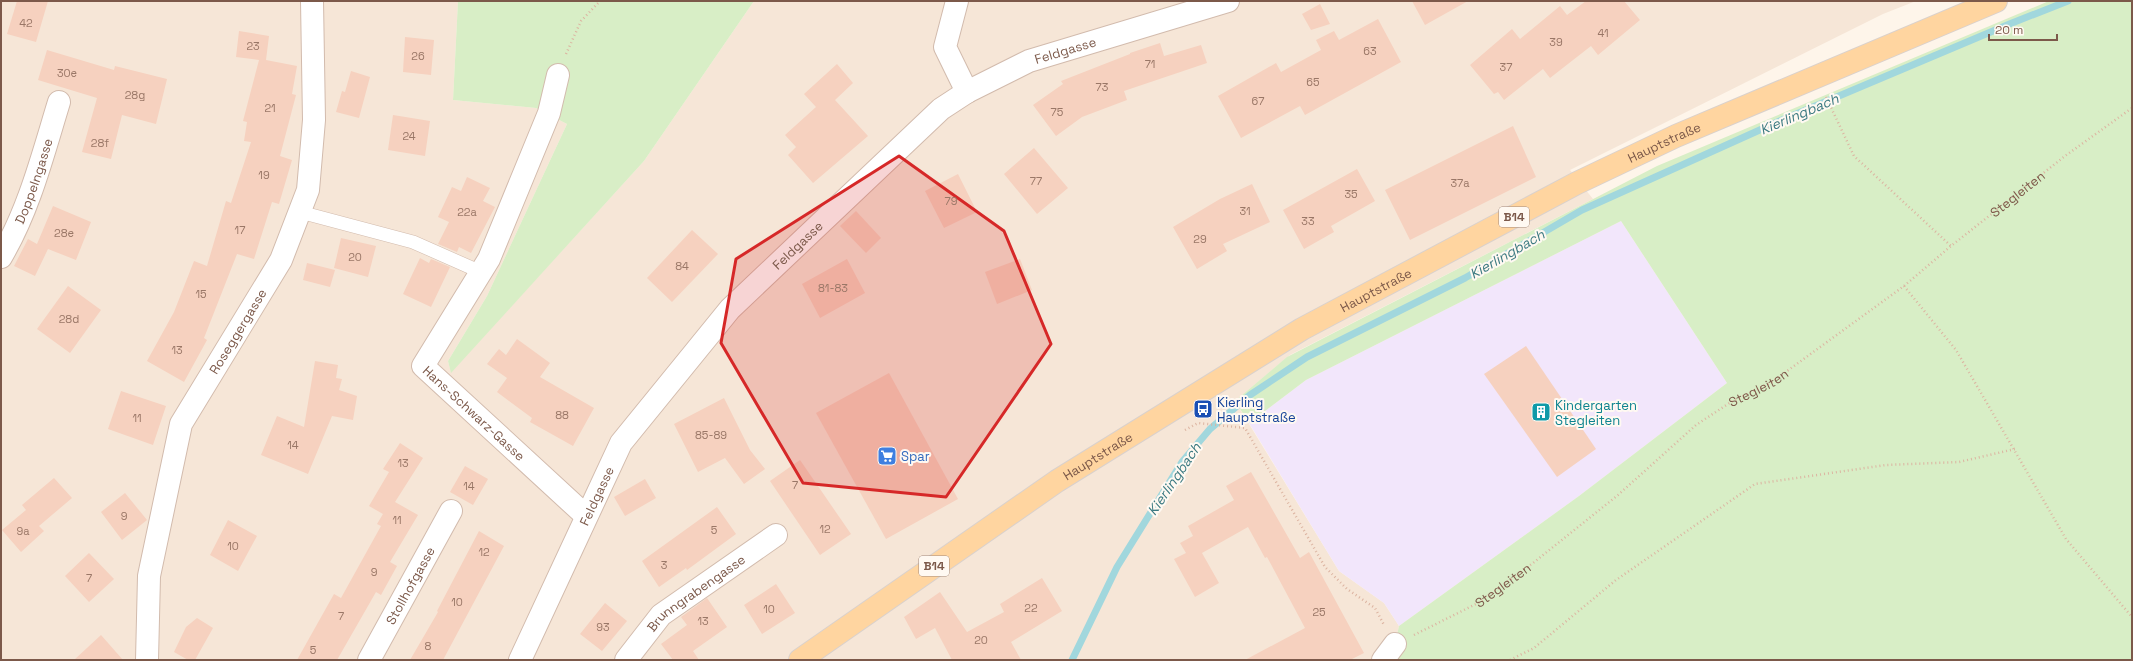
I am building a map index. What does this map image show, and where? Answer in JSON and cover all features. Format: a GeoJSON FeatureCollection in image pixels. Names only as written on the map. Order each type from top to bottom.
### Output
{"type":"FeatureCollection","features":[{"type":"Feature","properties":{"kind":"main road","name":"Hauptstraße"},"geometry":{"type":"LineString","coordinates":[[800,660],[1057,481],[1302,329],[1576,183],[1662,143],[1996,1]]}},
{"type":"Feature","properties":{"kind":"street","name":"Roseggergasse"},"geometry":{"type":"LineString","coordinates":[[147,660],[149,576],[181,424],[281,260],[308,190],[314,120],[312,1]]}},
{"type":"Feature","properties":{"kind":"street"},"geometry":{"type":"LineString","coordinates":[[958,1],[945,47],[968,92]]}},
{"type":"Feature","properties":{"kind":"street","name":"Feldgasse"},"geometry":{"type":"LineString","coordinates":[[520,660],[585,515],[621,443],[730,309],[941,109],[968,92],[1029,61],[1228,1]]}},
{"type":"Feature","properties":{"kind":"street","name":"Hans-Schwarz-Gasse"},"geometry":{"type":"LineString","coordinates":[[558,75],[549,113],[488,259],[424,366],[585,515]]}},
{"type":"Feature","properties":{"kind":"street","name":"Doppelngasse"},"geometry":{"type":"LineString","coordinates":[[1,257],[31,188],[59,102]]}},
{"type":"Feature","properties":{"kind":"street","name":"Stollhofgasse"},"geometry":{"type":"LineString","coordinates":[[369,660],[451,511]]}},
{"type":"Feature","properties":{"kind":"street","name":"Brunngrabengasse"},"geometry":{"type":"LineString","coordinates":[[626,660],[661,615],[776,535]]}},
{"type":"Feature","properties":{"kind":"lane"},"geometry":{"type":"LineString","coordinates":[[300,212],[413,242],[481,272]]}},
{"type":"Feature","properties":{"kind":"path"},"geometry":{"type":"LineString","coordinates":[[558,75],[569,46],[581,21],[600,1]]}},
{"type":"Feature","properties":{"kind":"path"},"geometry":{"type":"LineString","coordinates":[[1824,94],[1854,156],[1951,246]]}},
{"type":"Feature","properties":{"kind":"path","name":"Stegleiten"},"geometry":{"type":"LineString","coordinates":[[1389,652],[1478,603],[1533,563],[1618,495],[1696,425],[1731,402],[1772,382],[1904,286],[1951,246],[2065,156],[2132,108]]}},
{"type":"Feature","properties":{"kind":"path"},"geometry":{"type":"LineString","coordinates":[[1904,286],[1956,350],[2066,539],[2132,616]]}},
{"type":"Feature","properties":{"kind":"path"},"geometry":{"type":"LineString","coordinates":[[1198,423],[1245,428],[1325,567],[1347,589],[1375,608],[1389,652]]}},
{"type":"Feature","properties":{"kind":"path"},"geometry":{"type":"LineString","coordinates":[[1510,660],[1534,648],[1616,580],[1755,484],[1886,465],[1960,462],[2015,449]]}},
{"type":"Feature","properties":{"kind":"highlighted area"},"geometry":{"type":"Polygon","coordinates":[[[899,156],[1004,231],[1051,344],[946,497],[803,483],[721,343],[736,259],[899,156]]]}},
{"type":"Feature","properties":{"kind":"shaded area"},"geometry":{"type":"Polygon","coordinates":[[[1,1],[458,1],[453,100],[536,108],[567,124],[487,296],[448,361],[451,372],[644,161],[754,1],[1916,1],[1883,14],[1570,170],[1593,199],[1290,355],[1235,401],[1339,571],[1384,603],[1399,626],[1391,660],[1,660],[1,1]]]}},
{"type":"Feature","properties":{"kind":"shaded area"},"geometry":{"type":"Polygon","coordinates":[[[1621,221],[1727,383],[1579,496],[1399,626],[1384,603],[1339,571],[1249,423],[1306,380],[1621,221]]]}},
{"type":"Feature","properties":{"kind":"green space"},"geometry":{"type":"Polygon","coordinates":[[[458,1],[754,1],[644,161],[451,373],[448,361],[487,296],[567,124],[536,108],[453,100],[458,1]]]}},
{"type":"Feature","properties":{"kind":"green space"},"geometry":{"type":"Polygon","coordinates":[[[2049,1],[2132,1],[2132,660],[1391,660],[1399,626],[1579,496],[1727,383],[1621,221],[1306,380],[1249,423],[1235,401],[1287,357],[1657,166],[2049,1]]]}},
{"type":"Feature","properties":{"kind":"building"},"geometry":{"type":"Polygon","coordinates":[[[17,1],[48,1],[36,42],[7,34],[17,1]]]}},
{"type":"Feature","properties":{"kind":"building"},"geometry":{"type":"Polygon","coordinates":[[[1412,1],[1468,1],[1425,25],[1412,1]]]}},
{"type":"Feature","properties":{"kind":"building"},"geometry":{"type":"Polygon","coordinates":[[[1586,1],[1624,1],[1640,20],[1598,55],[1591,46],[1550,78],[1543,69],[1504,100],[1498,92],[1494,94],[1470,65],[1512,29],[1520,39],[1560,6],[1567,15],[1586,1]]]}},
{"type":"Feature","properties":{"kind":"building"},"geometry":{"type":"Polygon","coordinates":[[[1320,4],[1330,24],[1311,30],[1302,14],[1320,4]]]}},
{"type":"Feature","properties":{"kind":"building"},"geometry":{"type":"Polygon","coordinates":[[[1378,19],[1401,62],[1305,115],[1300,106],[1241,138],[1218,96],[1276,63],[1281,72],[1321,50],[1316,40],[1334,31],[1339,40],[1378,19]]]}},
{"type":"Feature","properties":{"kind":"building"},"geometry":{"type":"Polygon","coordinates":[[[239,31],[269,36],[266,60],[297,66],[292,94],[296,95],[280,156],[292,160],[279,204],[272,202],[254,259],[237,254],[204,338],[207,340],[184,382],[147,361],[174,312],[194,261],[207,266],[226,201],[231,203],[251,142],[244,141],[247,122],[243,121],[259,60],[236,57],[239,31]]]}},
{"type":"Feature","properties":{"kind":"building"},"geometry":{"type":"Polygon","coordinates":[[[405,37],[434,40],[431,75],[403,72],[405,37]]]}},
{"type":"Feature","properties":{"kind":"building"},"geometry":{"type":"Polygon","coordinates":[[[1160,43],[1164,56],[1201,45],[1207,63],[1124,91],[1127,100],[1082,117],[1056,136],[1033,105],[1063,84],[1061,81],[1130,53],[1160,43]]]}},
{"type":"Feature","properties":{"kind":"building"},"geometry":{"type":"Polygon","coordinates":[[[47,50],[114,70],[115,66],[167,79],[156,124],[122,115],[111,159],[82,152],[97,98],[38,80],[47,50]]]}},
{"type":"Feature","properties":{"kind":"building"},"geometry":{"type":"Polygon","coordinates":[[[837,64],[853,83],[835,100],[868,136],[813,183],[788,155],[796,147],[785,135],[816,107],[804,94],[837,64]]]}},
{"type":"Feature","properties":{"kind":"building"},"geometry":{"type":"Polygon","coordinates":[[[351,71],[370,77],[359,118],[336,112],[342,91],[345,92],[351,71]]]}},
{"type":"Feature","properties":{"kind":"building"},"geometry":{"type":"Polygon","coordinates":[[[393,115],[430,121],[425,156],[388,150],[393,115]]]}},
{"type":"Feature","properties":{"kind":"building"},"geometry":{"type":"Polygon","coordinates":[[[1513,126],[1536,177],[1410,240],[1385,190],[1513,126]]]}},
{"type":"Feature","properties":{"kind":"building"},"geometry":{"type":"Polygon","coordinates":[[[1034,148],[1068,188],[1037,214],[1004,174],[1034,148]]]}},
{"type":"Feature","properties":{"kind":"building"},"geometry":{"type":"Polygon","coordinates":[[[1357,169],[1375,201],[1331,226],[1334,232],[1304,249],[1283,210],[1357,169]]]}},
{"type":"Feature","properties":{"kind":"building"},"geometry":{"type":"Polygon","coordinates":[[[958,174],[977,212],[944,228],[925,191],[958,174]]]}},
{"type":"Feature","properties":{"kind":"building"},"geometry":{"type":"Polygon","coordinates":[[[467,177],[490,188],[483,201],[495,207],[471,253],[459,247],[457,252],[438,244],[449,222],[438,217],[452,187],[461,191],[467,177]]]}},
{"type":"Feature","properties":{"kind":"building"},"geometry":{"type":"Polygon","coordinates":[[[1252,184],[1270,222],[1223,244],[1227,251],[1197,269],[1173,227],[1220,199],[1252,184]]]}},
{"type":"Feature","properties":{"kind":"building"},"geometry":{"type":"Polygon","coordinates":[[[53,206],[91,222],[76,260],[48,249],[35,276],[14,266],[28,239],[37,244],[53,206]]]}},
{"type":"Feature","properties":{"kind":"building"},"geometry":{"type":"Polygon","coordinates":[[[856,211],[881,238],[866,253],[840,226],[856,211]]]}},
{"type":"Feature","properties":{"kind":"building"},"geometry":{"type":"Polygon","coordinates":[[[692,230],[718,254],[672,302],[647,278],[692,230]]]}},
{"type":"Feature","properties":{"kind":"building"},"geometry":{"type":"Polygon","coordinates":[[[341,238],[376,246],[368,277],[334,268],[341,238]]]}},
{"type":"Feature","properties":{"kind":"building"},"geometry":{"type":"Polygon","coordinates":[[[420,258],[429,263],[431,259],[450,267],[431,307],[403,294],[420,258]]]}},
{"type":"Feature","properties":{"kind":"building"},"geometry":{"type":"Polygon","coordinates":[[[847,259],[865,293],[820,318],[802,284],[847,259]]]}},
{"type":"Feature","properties":{"kind":"building"},"geometry":{"type":"Polygon","coordinates":[[[1020,259],[1032,290],[997,304],[985,272],[1020,259]]]}},
{"type":"Feature","properties":{"kind":"building"},"geometry":{"type":"Polygon","coordinates":[[[307,263],[335,270],[330,287],[303,280],[307,263]]]}},
{"type":"Feature","properties":{"kind":"building"},"geometry":{"type":"Polygon","coordinates":[[[68,286],[101,310],[70,353],[37,329],[68,286]]]}},
{"type":"Feature","properties":{"kind":"building"},"geometry":{"type":"Polygon","coordinates":[[[517,339],[550,363],[540,377],[594,408],[573,446],[530,422],[532,418],[497,392],[507,378],[487,364],[499,349],[506,355],[517,339]]]}},
{"type":"Feature","properties":{"kind":"building","name":"Kindergarten Stegleiten"},"geometry":{"type":"Polygon","coordinates":[[[1526,346],[1596,449],[1557,477],[1484,374],[1526,346]]]}},
{"type":"Feature","properties":{"kind":"building"},"geometry":{"type":"Polygon","coordinates":[[[315,361],[338,365],[336,378],[342,379],[339,390],[357,396],[353,420],[332,416],[308,474],[261,455],[277,416],[304,427],[315,361]]]}},
{"type":"Feature","properties":{"kind":"building","name":"Spar"},"geometry":{"type":"Polygon","coordinates":[[[889,373],[958,499],[886,539],[816,413],[889,373]]]}},
{"type":"Feature","properties":{"kind":"building"},"geometry":{"type":"Polygon","coordinates":[[[121,391],[166,406],[153,445],[108,429],[121,391]]]}},
{"type":"Feature","properties":{"kind":"building"},"geometry":{"type":"Polygon","coordinates":[[[724,398],[750,450],[765,469],[744,484],[725,458],[698,472],[674,424],[724,398]]]}},
{"type":"Feature","properties":{"kind":"building"},"geometry":{"type":"Polygon","coordinates":[[[400,443],[423,458],[395,502],[418,515],[390,562],[397,566],[381,595],[376,592],[337,660],[297,660],[334,594],[341,598],[381,526],[377,524],[383,514],[369,506],[389,472],[383,469],[400,443]]]}},
{"type":"Feature","properties":{"kind":"building"},"geometry":{"type":"Polygon","coordinates":[[[800,460],[851,534],[820,555],[770,481],[800,460]]]}},
{"type":"Feature","properties":{"kind":"building"},"geometry":{"type":"Polygon","coordinates":[[[465,466],[488,479],[473,505],[450,492],[465,466]]]}},
{"type":"Feature","properties":{"kind":"building"},"geometry":{"type":"Polygon","coordinates":[[[1251,472],[1300,558],[1309,552],[1364,653],[1350,660],[1245,660],[1305,628],[1267,557],[1265,558],[1248,527],[1202,553],[1219,583],[1195,597],[1174,559],[1186,553],[1180,543],[1193,536],[1188,526],[1234,500],[1226,486],[1251,472]]]}},
{"type":"Feature","properties":{"kind":"building"},"geometry":{"type":"Polygon","coordinates":[[[54,478],[72,498],[39,526],[44,531],[21,552],[2,530],[26,510],[22,505],[54,478]]]}},
{"type":"Feature","properties":{"kind":"building"},"geometry":{"type":"Polygon","coordinates":[[[645,479],[656,498],[625,516],[614,497],[645,479]]]}},
{"type":"Feature","properties":{"kind":"building"},"geometry":{"type":"Polygon","coordinates":[[[125,493],[147,520],[122,540],[101,512],[125,493]]]}},
{"type":"Feature","properties":{"kind":"building"},"geometry":{"type":"Polygon","coordinates":[[[717,507],[736,534],[687,570],[686,568],[659,587],[642,561],[717,507]]]}},
{"type":"Feature","properties":{"kind":"building"},"geometry":{"type":"Polygon","coordinates":[[[228,520],[257,536],[238,571],[210,555],[228,520]]]}},
{"type":"Feature","properties":{"kind":"building"},"geometry":{"type":"Polygon","coordinates":[[[479,531],[504,546],[443,660],[410,660],[438,612],[437,611],[479,531]]]}},
{"type":"Feature","properties":{"kind":"building"},"geometry":{"type":"Polygon","coordinates":[[[89,553],[114,579],[89,602],[65,576],[89,553]]]}},
{"type":"Feature","properties":{"kind":"building"},"geometry":{"type":"Polygon","coordinates":[[[1042,578],[1062,611],[1011,642],[1021,660],[952,660],[935,628],[916,639],[904,617],[940,592],[967,632],[1004,612],[1000,604],[1042,578]]]}},
{"type":"Feature","properties":{"kind":"building"},"geometry":{"type":"Polygon","coordinates":[[[776,584],[795,613],[762,634],[744,605],[776,584]]]}},
{"type":"Feature","properties":{"kind":"building"},"geometry":{"type":"Polygon","coordinates":[[[707,598],[727,627],[693,651],[699,660],[673,660],[661,644],[687,625],[681,617],[707,598]]]}},
{"type":"Feature","properties":{"kind":"building"},"geometry":{"type":"Polygon","coordinates":[[[605,603],[627,621],[602,651],[580,634],[605,603]]]}},
{"type":"Feature","properties":{"kind":"building"},"geometry":{"type":"Polygon","coordinates":[[[197,618],[213,628],[195,660],[188,660],[174,652],[186,627],[197,618]]]}},
{"type":"Feature","properties":{"kind":"building"},"geometry":{"type":"Polygon","coordinates":[[[101,635],[123,660],[74,660],[101,635]]]}},
{"type":"Feature","properties":{"kind":"waterway","name":"Kierlingbach"},"geometry":{"type":"LineString","coordinates":[[1072,660],[1117,567],[1182,462],[1210,429],[1250,395],[1307,357],[1465,278],[1582,210],[1782,120],[2012,23],[2068,1]]}},
{"type":"Feature","properties":{"kind":"place","name":"Kierling Hauptstraße"},"geometry":{"type":"Point","coordinates":[1203,409]}},
{"type":"Feature","properties":{"kind":"place","name":"Kindergarten Stegleiten"},"geometry":{"type":"Point","coordinates":[1541,412]}},
{"type":"Feature","properties":{"kind":"place","name":"Spar"},"geometry":{"type":"Point","coordinates":[887,456]}}]}
